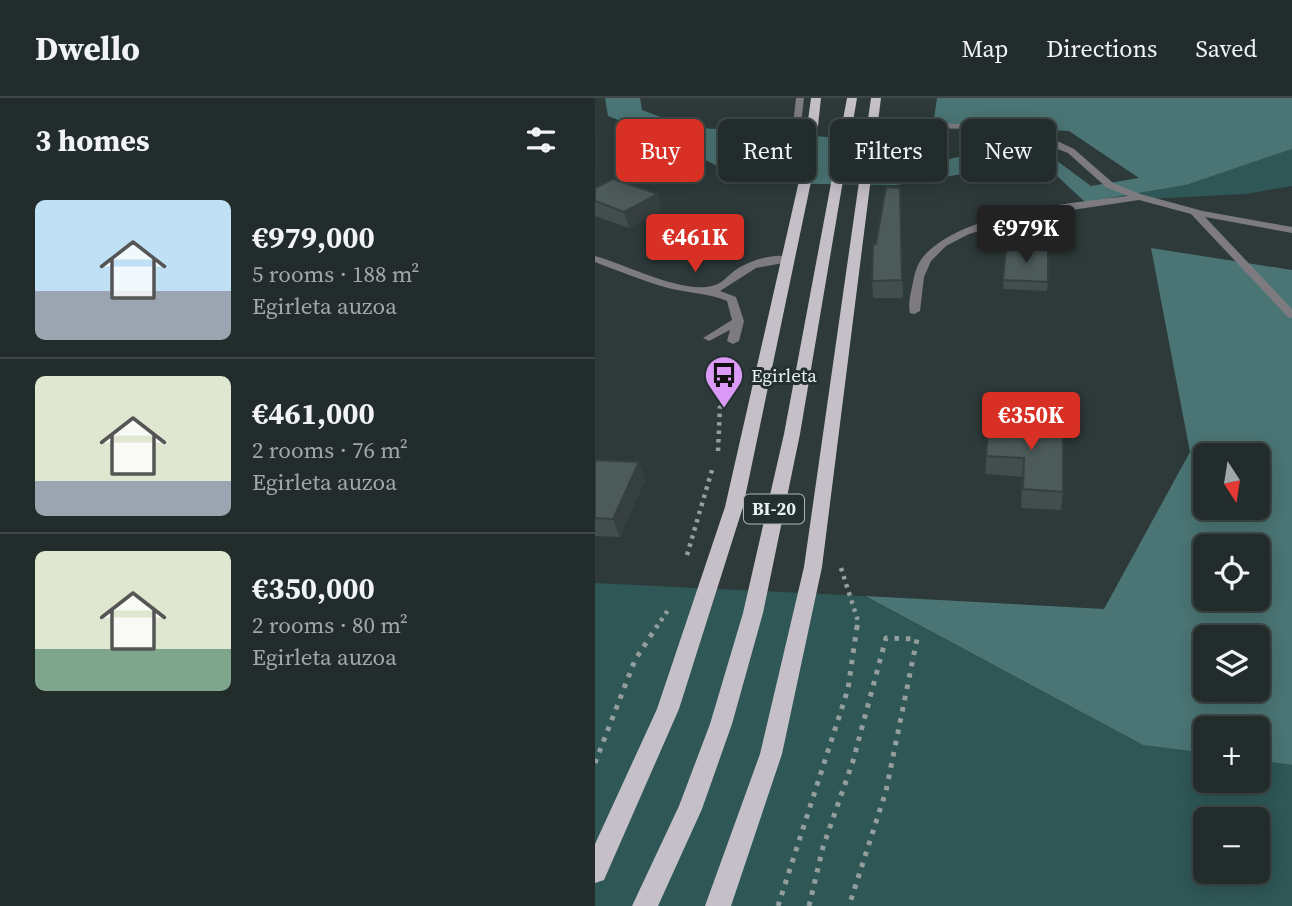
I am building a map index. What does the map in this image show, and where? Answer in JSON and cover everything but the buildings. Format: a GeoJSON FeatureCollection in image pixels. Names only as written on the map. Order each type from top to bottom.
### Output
{"type":"FeatureCollection","features":[{"type":"Feature","properties":{"kind":"main road"},"geometry":{"type":"LineString","coordinates":[[813,119],[816,98]]}},
{"type":"Feature","properties":{"kind":"main road","name":"BI-20"},"geometry":{"type":"LineString","coordinates":[[645,906],[690,809],[717,736],[753,613],[792,434],[852,98]]}},
{"type":"Feature","properties":{"kind":"main road","name":"BI-20"},"geometry":{"type":"LineString","coordinates":[[872,119],[876,98]]}},
{"type":"Feature","properties":{"kind":"main road"},"geometry":{"type":"LineString","coordinates":[[595,871],[668,709],[734,507],[803,182]]}},
{"type":"Feature","properties":{"kind":"main road","name":"BI-20"},"geometry":{"type":"LineString","coordinates":[[718,906],[771,754],[813,567],[864,182]]}},
{"type":"Feature","properties":{"kind":"street"},"geometry":{"type":"LineString","coordinates":[[798,119],[800,98]]}},
{"type":"Feature","properties":{"kind":"street"},"geometry":{"type":"LineString","coordinates":[[947,127],[987,128],[1034,138],[1071,151],[1114,187],[1193,210],[1292,230]]}},
{"type":"Feature","properties":{"kind":"street"},"geometry":{"type":"LineString","coordinates":[[914,311],[925,261],[938,246],[955,236],[1006,220],[1143,196]]}},
{"type":"Feature","properties":{"kind":"street"},"geometry":{"type":"LineString","coordinates":[[1193,210],[1292,315]]}},
{"type":"Feature","properties":{"kind":"street"},"geometry":{"type":"LineString","coordinates":[[595,259],[692,290],[711,291],[732,299],[738,321],[733,341]]}},
{"type":"Feature","properties":{"kind":"street"},"geometry":{"type":"LineString","coordinates":[[711,291],[726,286],[743,270],[755,264],[788,259]]}},
{"type":"Feature","properties":{"kind":"street"},"geometry":{"type":"LineString","coordinates":[[709,338],[738,321]]}},
{"type":"Feature","properties":{"kind":"path"},"geometry":{"type":"LineString","coordinates":[[684,565],[718,453],[715,428],[727,385],[742,366]]}},
{"type":"Feature","properties":{"kind":"path"},"geometry":{"type":"LineString","coordinates":[[778,906],[848,689],[858,621],[840,565],[843,555]]}},
{"type":"Feature","properties":{"kind":"path"},"geometry":{"type":"LineString","coordinates":[[595,763],[635,660],[672,603]]}},
{"type":"Feature","properties":{"kind":"path"},"geometry":{"type":"LineString","coordinates":[[809,906],[823,848],[853,761],[886,638],[917,639],[886,791],[849,906]]}},
{"type":"Feature","properties":{"kind":"shaded area"},"geometry":{"type":"Polygon","coordinates":[[[605,98],[640,98],[642,110],[666,119],[616,119],[608,116],[605,98]]]}},
{"type":"Feature","properties":{"kind":"shaded area"},"geometry":{"type":"Polygon","coordinates":[[[937,98],[1292,98],[1292,149],[1186,185],[1085,202],[1056,175],[1056,160],[1091,186],[1139,178],[1069,131],[1056,130],[1056,119],[961,119],[961,126],[947,126],[947,119],[934,119],[937,98]]]}},
{"type":"Feature","properties":{"kind":"shaded area"},"geometry":{"type":"Polygon","coordinates":[[[704,128],[718,129],[718,166],[704,159],[704,128]]]}},
{"type":"Feature","properties":{"kind":"shaded area"},"geometry":{"type":"Polygon","coordinates":[[[816,136],[830,137],[830,182],[914,182],[896,185],[748,182],[816,182],[816,136]]]}},
{"type":"Feature","properties":{"kind":"shaded area"},"geometry":{"type":"Polygon","coordinates":[[[1292,149],[1292,186],[1245,194],[1085,202],[1186,185],[1292,149]]]}},
{"type":"Feature","properties":{"kind":"shaded area"},"geometry":{"type":"Polygon","coordinates":[[[961,157],[961,174],[947,177],[947,160],[961,157]]]}},
{"type":"Feature","properties":{"kind":"shaded area"},"geometry":{"type":"Polygon","coordinates":[[[1151,248],[1292,270],[1292,765],[1270,762],[1270,716],[1193,716],[1193,751],[1143,745],[865,596],[1104,609],[1190,452],[1151,248]]]}},
{"type":"Feature","properties":{"kind":"shaded area"},"geometry":{"type":"Polygon","coordinates":[[[595,583],[864,596],[1143,745],[1193,751],[1193,793],[1270,793],[1270,762],[1292,765],[1292,906],[595,906],[595,583]]]}},
{"type":"Feature","properties":{"kind":"place","name":"Egirleta"},"geometry":{"type":"Point","coordinates":[724,409]}}]}
